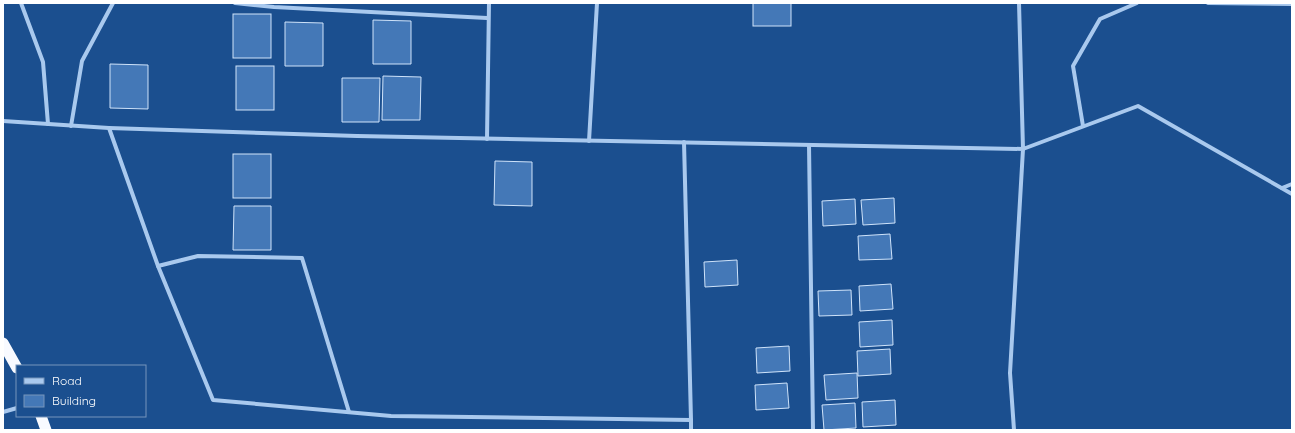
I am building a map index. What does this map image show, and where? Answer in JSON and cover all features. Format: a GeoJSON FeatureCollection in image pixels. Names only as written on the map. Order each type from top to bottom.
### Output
{"type":"FeatureCollection","features":[{"type":"Feature","properties":{"kind":"highway"},"geometry":{"type":"LineString","coordinates":[[3,343],[16,366]]}},
{"type":"Feature","properties":{"kind":"highway"},"geometry":{"type":"LineString","coordinates":[[41,417],[46,430]]}},
{"type":"Feature","properties":{"kind":"street"},"geometry":{"type":"LineString","coordinates":[[21,3],[43,62],[48,124]]}},
{"type":"Feature","properties":{"kind":"street"},"geometry":{"type":"LineString","coordinates":[[71,126],[82,61],[113,3]]}},
{"type":"Feature","properties":{"kind":"street"},"geometry":{"type":"LineString","coordinates":[[235,3],[274,7],[487,18]]}},
{"type":"Feature","properties":{"kind":"street"},"geometry":{"type":"LineString","coordinates":[[487,138],[487,18],[489,3]]}},
{"type":"Feature","properties":{"kind":"street"},"geometry":{"type":"LineString","coordinates":[[589,141],[597,3]]}},
{"type":"Feature","properties":{"kind":"street"},"geometry":{"type":"LineString","coordinates":[[1014,430],[1010,373],[1023,149],[1019,3]]}},
{"type":"Feature","properties":{"kind":"street"},"geometry":{"type":"LineString","coordinates":[[1082,126],[1073,66],[1100,19],[1137,3]]}},
{"type":"Feature","properties":{"kind":"street"},"geometry":{"type":"LineString","coordinates":[[1208,3],[1292,4]]}},
{"type":"Feature","properties":{"kind":"street"},"geometry":{"type":"LineString","coordinates":[[3,121],[109,128],[589,141],[1023,149],[1138,106],[1292,194]]}},
{"type":"Feature","properties":{"kind":"street"},"geometry":{"type":"LineString","coordinates":[[109,128],[158,266],[213,400],[391,416],[691,420]]}},
{"type":"Feature","properties":{"kind":"street"},"geometry":{"type":"LineString","coordinates":[[684,142],[691,430]]}},
{"type":"Feature","properties":{"kind":"street"},"geometry":{"type":"LineString","coordinates":[[809,145],[814,430]]}},
{"type":"Feature","properties":{"kind":"street"},"geometry":{"type":"LineString","coordinates":[[1282,188],[1292,184]]}},
{"type":"Feature","properties":{"kind":"street"},"geometry":{"type":"LineString","coordinates":[[158,266],[198,256],[302,258],[349,412]]}},
{"type":"Feature","properties":{"kind":"street"},"geometry":{"type":"LineString","coordinates":[[3,412],[16,408]]}},
{"type":"Feature","properties":{"kind":"building"},"geometry":{"type":"Polygon","coordinates":[[[753,3],[791,3],[791,26],[753,26],[753,3]]]}},
{"type":"Feature","properties":{"kind":"building"},"geometry":{"type":"Polygon","coordinates":[[[233,14],[271,14],[271,58],[233,58],[233,14]]]}},
{"type":"Feature","properties":{"kind":"building"},"geometry":{"type":"Polygon","coordinates":[[[373,20],[411,21],[411,64],[373,64],[373,20]]]}},
{"type":"Feature","properties":{"kind":"building"},"geometry":{"type":"Polygon","coordinates":[[[285,22],[323,23],[323,66],[285,66],[285,22]]]}},
{"type":"Feature","properties":{"kind":"building"},"geometry":{"type":"Polygon","coordinates":[[[110,64],[148,65],[148,109],[110,108],[110,64]]]}},
{"type":"Feature","properties":{"kind":"building"},"geometry":{"type":"Polygon","coordinates":[[[236,66],[274,66],[274,110],[236,110],[236,66]]]}},
{"type":"Feature","properties":{"kind":"building"},"geometry":{"type":"Polygon","coordinates":[[[383,76],[421,77],[420,120],[382,120],[383,76]]]}},
{"type":"Feature","properties":{"kind":"building"},"geometry":{"type":"Polygon","coordinates":[[[342,78],[380,78],[379,122],[342,122],[342,78]]]}},
{"type":"Feature","properties":{"kind":"building"},"geometry":{"type":"Polygon","coordinates":[[[233,154],[271,154],[271,198],[233,198],[233,154]]]}},
{"type":"Feature","properties":{"kind":"building"},"geometry":{"type":"Polygon","coordinates":[[[495,161],[532,162],[532,206],[494,205],[495,161]]]}},
{"type":"Feature","properties":{"kind":"building"},"geometry":{"type":"Polygon","coordinates":[[[894,198],[895,223],[863,225],[861,200],[894,198]]]}},
{"type":"Feature","properties":{"kind":"building"},"geometry":{"type":"Polygon","coordinates":[[[855,199],[856,224],[823,226],[822,201],[855,199]]]}},
{"type":"Feature","properties":{"kind":"building"},"geometry":{"type":"Polygon","coordinates":[[[234,206],[271,206],[271,250],[233,250],[234,206]]]}},
{"type":"Feature","properties":{"kind":"building"},"geometry":{"type":"Polygon","coordinates":[[[890,234],[892,259],[859,260],[858,236],[890,234]]]}},
{"type":"Feature","properties":{"kind":"building"},"geometry":{"type":"Polygon","coordinates":[[[737,260],[738,285],[705,287],[704,262],[737,260]]]}},
{"type":"Feature","properties":{"kind":"building"},"geometry":{"type":"Polygon","coordinates":[[[891,284],[893,309],[860,311],[859,286],[891,284]]]}},
{"type":"Feature","properties":{"kind":"building"},"geometry":{"type":"Polygon","coordinates":[[[851,290],[852,315],[819,316],[818,291],[851,290]]]}},
{"type":"Feature","properties":{"kind":"building"},"geometry":{"type":"Polygon","coordinates":[[[892,320],[893,345],[860,347],[859,322],[892,320]]]}},
{"type":"Feature","properties":{"kind":"building"},"geometry":{"type":"Polygon","coordinates":[[[789,346],[790,371],[757,373],[756,348],[789,346]]]}},
{"type":"Feature","properties":{"kind":"building"},"geometry":{"type":"Polygon","coordinates":[[[890,349],[891,374],[858,376],[857,351],[890,349]]]}},
{"type":"Feature","properties":{"kind":"building"},"geometry":{"type":"Polygon","coordinates":[[[857,373],[858,398],[826,400],[824,375],[857,373]]]}},
{"type":"Feature","properties":{"kind":"building"},"geometry":{"type":"Polygon","coordinates":[[[787,383],[789,408],[756,410],[755,385],[787,383]]]}},
{"type":"Feature","properties":{"kind":"building"},"geometry":{"type":"Polygon","coordinates":[[[895,400],[896,425],[863,427],[862,402],[895,400]]]}},
{"type":"Feature","properties":{"kind":"building"},"geometry":{"type":"Polygon","coordinates":[[[855,403],[856,428],[824,430],[822,405],[855,403]]]}}]}
